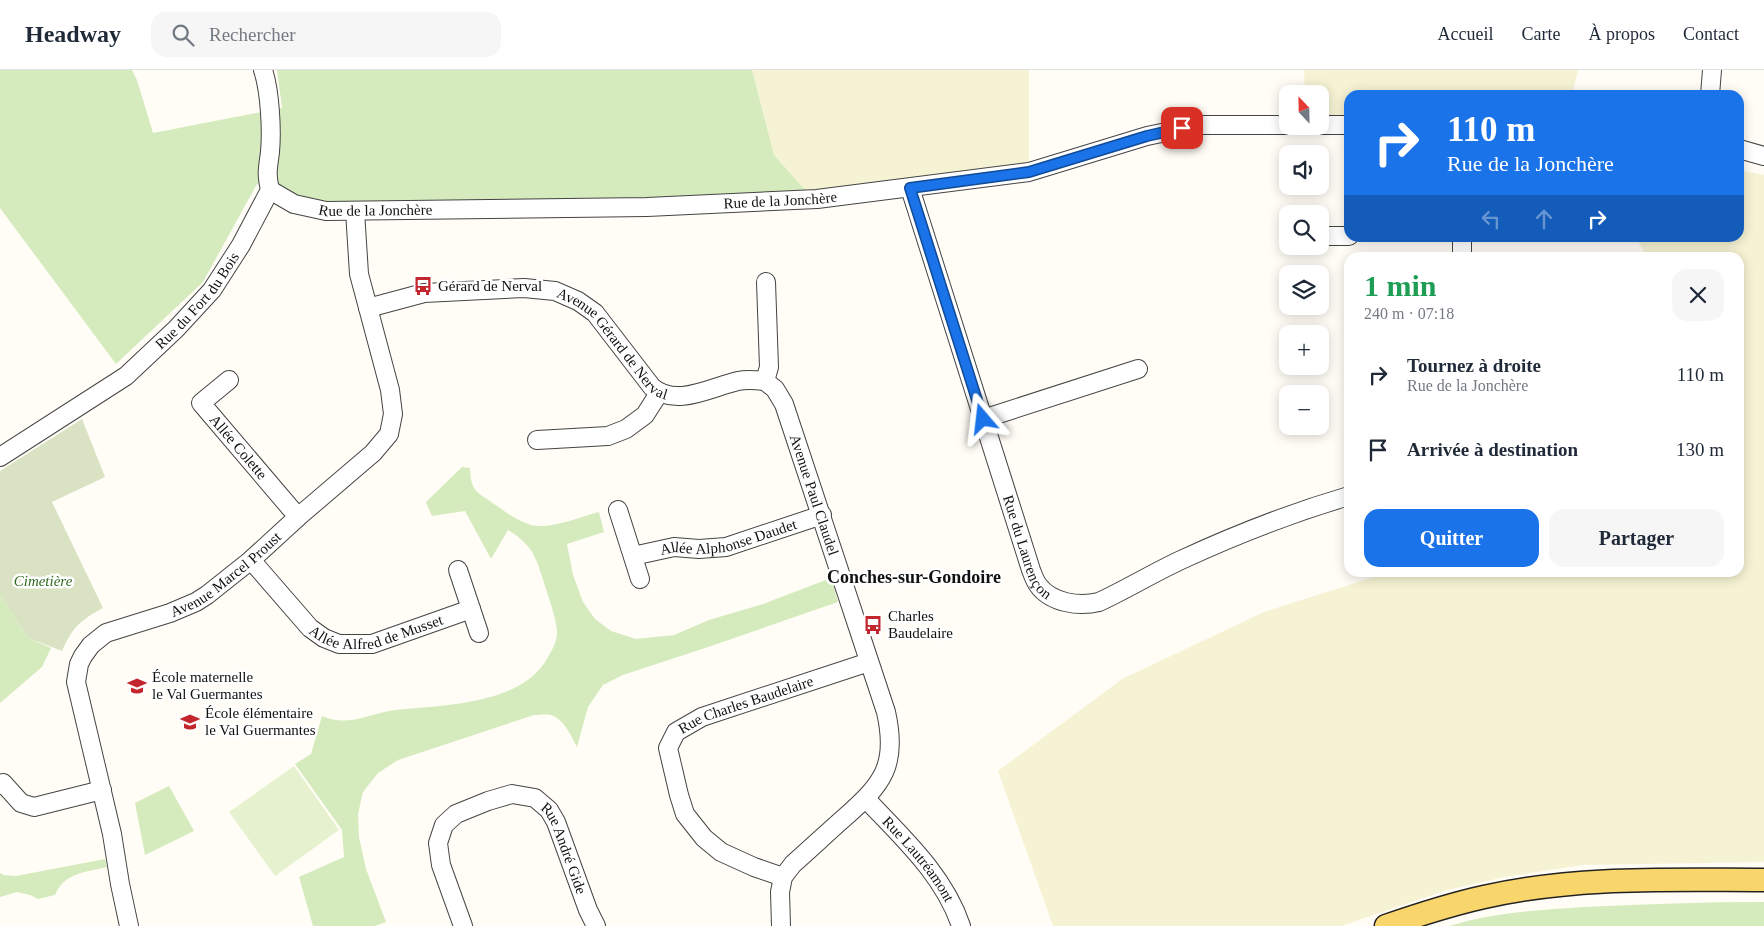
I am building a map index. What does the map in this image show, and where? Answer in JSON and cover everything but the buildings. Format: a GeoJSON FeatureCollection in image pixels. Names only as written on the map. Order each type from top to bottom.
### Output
{"type":"FeatureCollection","features":[{"type":"Feature","properties":{"kind":"main road"},"geometry":{"type":"LineString","coordinates":[[1386,926],[1484,897],[1561,885],[1636,881],[1764,880]]}},
{"type":"Feature","properties":{"kind":"street"},"geometry":{"type":"LineString","coordinates":[[263,70],[269,109],[270,151],[266,174],[270,190]]}},
{"type":"Feature","properties":{"kind":"street"},"geometry":{"type":"LineString","coordinates":[[1710,90],[1712,70]]}},
{"type":"Feature","properties":{"kind":"street","name":"Rue de la Jonchère"},"geometry":{"type":"LineString","coordinates":[[270,190],[294,204],[326,211],[647,207],[817,199],[1029,172],[1147,136],[1200,125],[1279,124]]}},
{"type":"Feature","properties":{"kind":"street"},"geometry":{"type":"LineString","coordinates":[[1329,125],[1344,125]]}},
{"type":"Feature","properties":{"kind":"street"},"geometry":{"type":"LineString","coordinates":[[1744,150],[1764,156]]}},
{"type":"Feature","properties":{"kind":"street","name":"Rue du Laurençon"},"geometry":{"type":"LineString","coordinates":[[910,188],[1031,570],[1038,585],[1051,596],[1067,603],[1086,606],[1099,602],[1179,561],[1243,532],[1316,505],[1344,497]]}},
{"type":"Feature","properties":{"kind":"street","name":"Rue du Fort du Bois"},"geometry":{"type":"LineString","coordinates":[[0,457],[126,376],[176,329],[212,290],[241,245],[270,190]]}},
{"type":"Feature","properties":{"kind":"street","name":"Avenue Marcel Proust"},"geometry":{"type":"LineString","coordinates":[[129,926],[112,834],[76,682],[79,664],[91,645],[106,633],[170,613],[196,602],[251,560],[373,453],[389,434],[394,414],[390,390],[359,274],[355,211]]}},
{"type":"Feature","properties":{"kind":"street"},"geometry":{"type":"LineString","coordinates":[[1329,236],[1344,236]]}},
{"type":"Feature","properties":{"kind":"street"},"geometry":{"type":"LineString","coordinates":[[765,381],[769,366],[766,282]]}},
{"type":"Feature","properties":{"kind":"street","name":"Avenue Gérard de Nerval"},"geometry":{"type":"LineString","coordinates":[[368,308],[433,292],[524,288],[555,291],[578,301],[595,314],[652,387],[659,393],[672,397],[740,380],[765,381]]}},
{"type":"Feature","properties":{"kind":"street"},"geometry":{"type":"LineString","coordinates":[[983,419],[1138,368]]}},
{"type":"Feature","properties":{"kind":"street","name":"Allée Colette"},"geometry":{"type":"LineString","coordinates":[[229,380],[202,403],[298,517]]}},
{"type":"Feature","properties":{"kind":"street","name":"Avenue Paul Claudel"},"geometry":{"type":"LineString","coordinates":[[765,381],[775,390],[784,404],[886,712],[890,731],[890,751],[886,768],[879,784],[866,799],[793,864],[783,877]]}},
{"type":"Feature","properties":{"kind":"street"},"geometry":{"type":"LineString","coordinates":[[538,440],[608,436],[626,428],[645,415],[659,393]]}},
{"type":"Feature","properties":{"kind":"street"},"geometry":{"type":"LineString","coordinates":[[618,510],[640,579]]}},
{"type":"Feature","properties":{"kind":"street","name":"Allée Alphonse Daudet"},"geometry":{"type":"LineString","coordinates":[[633,556],[674,547],[700,549],[726,547],[822,515]]}},
{"type":"Feature","properties":{"kind":"street","name":"Allée Alfred de Musset"},"geometry":{"type":"LineString","coordinates":[[251,560],[310,628],[324,638],[339,644],[372,644],[471,609]]}},
{"type":"Feature","properties":{"kind":"street"},"geometry":{"type":"LineString","coordinates":[[458,570],[479,633]]}},
{"type":"Feature","properties":{"kind":"street","name":"Rue Charles Baudelaire"},"geometry":{"type":"LineString","coordinates":[[783,877],[754,867],[722,852],[704,838],[685,814],[668,748],[676,732],[702,717],[869,662]]}},
{"type":"Feature","properties":{"kind":"street"},"geometry":{"type":"LineString","coordinates":[[0,785],[3,783],[21,802],[34,807],[102,790]]}},
{"type":"Feature","properties":{"kind":"street","name":"Rue André Gide"},"geometry":{"type":"LineString","coordinates":[[463,926],[441,865],[438,843],[444,825],[456,814],[512,794],[536,798],[549,810],[556,822],[588,910],[596,926]]}},
{"type":"Feature","properties":{"kind":"street","name":"Rue Lautréamont"},"geometry":{"type":"LineString","coordinates":[[866,799],[934,874],[954,908],[961,926]]}},
{"type":"Feature","properties":{"kind":"street"},"geometry":{"type":"LineString","coordinates":[[781,926],[780,892],[783,877]]}},
{"type":"Feature","properties":{"kind":"shaded area"},"geometry":{"type":"Polygon","coordinates":[[[752,70],[1029,70],[1029,164],[808,193],[774,155],[752,70]]]}},
{"type":"Feature","properties":{"kind":"shaded area"},"geometry":{"type":"Polygon","coordinates":[[[1304,70],[1578,70],[1573,90],[1344,90],[1344,118],[1329,118],[1329,85],[1305,85],[1304,70]]]}},
{"type":"Feature","properties":{"kind":"shaded area"},"geometry":{"type":"Polygon","coordinates":[[[1744,171],[1764,175],[1764,862],[1583,865],[1505,877],[1447,890],[1341,926],[1053,926],[998,771],[1122,679],[1264,612],[1374,577],[1744,577],[1744,252],[1644,252],[1638,242],[1744,242],[1744,171]]]}},
{"type":"Feature","properties":{"kind":"green space"},"geometry":{"type":"Polygon","coordinates":[[[0,70],[132,70],[137,80],[153,133],[282,108],[277,70],[752,70],[774,155],[808,193],[352,206],[295,197],[257,184],[203,282],[116,364],[0,208],[0,70]]]}},
{"type":"Feature","properties":{"kind":"green space","name":"Cimetière"},"geometry":{"type":"Polygon","coordinates":[[[82,419],[105,477],[52,502],[103,608],[88,617],[73,630],[62,651],[28,638],[0,594],[0,471],[82,419]]]}},
{"type":"Feature","properties":{"kind":"green space"},"geometry":{"type":"Polygon","coordinates":[[[462,467],[470,468],[472,482],[479,493],[512,516],[531,525],[547,526],[599,512],[604,532],[567,544],[573,575],[583,602],[595,619],[611,631],[636,639],[674,635],[709,620],[763,604],[831,578],[838,602],[623,675],[603,685],[588,707],[577,747],[567,728],[556,717],[551,715],[534,715],[398,760],[378,773],[363,792],[358,814],[359,837],[366,869],[386,922],[375,926],[313,926],[299,877],[344,857],[342,830],[295,764],[311,754],[322,716],[341,721],[359,719],[396,710],[458,704],[501,694],[520,685],[536,673],[548,657],[555,642],[557,635],[552,607],[538,564],[530,549],[508,530],[491,559],[465,511],[432,516],[426,502],[462,467]]]}},
{"type":"Feature","properties":{"kind":"green space"},"geometry":{"type":"Polygon","coordinates":[[[0,594],[28,638],[51,648],[42,667],[0,703],[0,594]]]}},
{"type":"Feature","properties":{"kind":"green space"},"geometry":{"type":"Polygon","coordinates":[[[294,766],[339,830],[275,876],[229,812],[294,766]]]}},
{"type":"Feature","properties":{"kind":"green space"},"geometry":{"type":"Polygon","coordinates":[[[169,786],[194,831],[145,855],[135,803],[169,786]]]}},
{"type":"Feature","properties":{"kind":"green space"},"geometry":{"type":"Polygon","coordinates":[[[105,859],[107,867],[84,872],[70,878],[64,882],[55,895],[38,899],[17,892],[0,897],[0,873],[16,876],[105,859]]]}},
{"type":"Feature","properties":{"kind":"green space"},"geometry":{"type":"Polygon","coordinates":[[[1764,902],[1764,926],[1450,926],[1466,921],[1517,912],[1551,909],[1652,904],[1764,902]]]}},
{"type":"Feature","properties":{"kind":"place","name":"Gérard de Nerval"},"geometry":{"type":"Point","coordinates":[423,286]}},
{"type":"Feature","properties":{"kind":"place","name":"Charles Baudelaire"},"geometry":{"type":"Point","coordinates":[873,625]}},
{"type":"Feature","properties":{"kind":"place","name":"École maternelle le Val Guermantes"},"geometry":{"type":"Point","coordinates":[137,686]}},
{"type":"Feature","properties":{"kind":"place","name":"École élémentaire le Val Guermantes"},"geometry":{"type":"Point","coordinates":[190,722]}},
{"type":"Feature","properties":{"kind":"district","name":"Conches-sur-Gondoire"},"geometry":{"type":"Point","coordinates":[914,577]}},
{"type":"Feature","properties":{"kind":"route"},"geometry":{"type":"LineString","coordinates":[[983,419],[910,188],[1029,172],[1147,136],[1182,128]]}}]}
